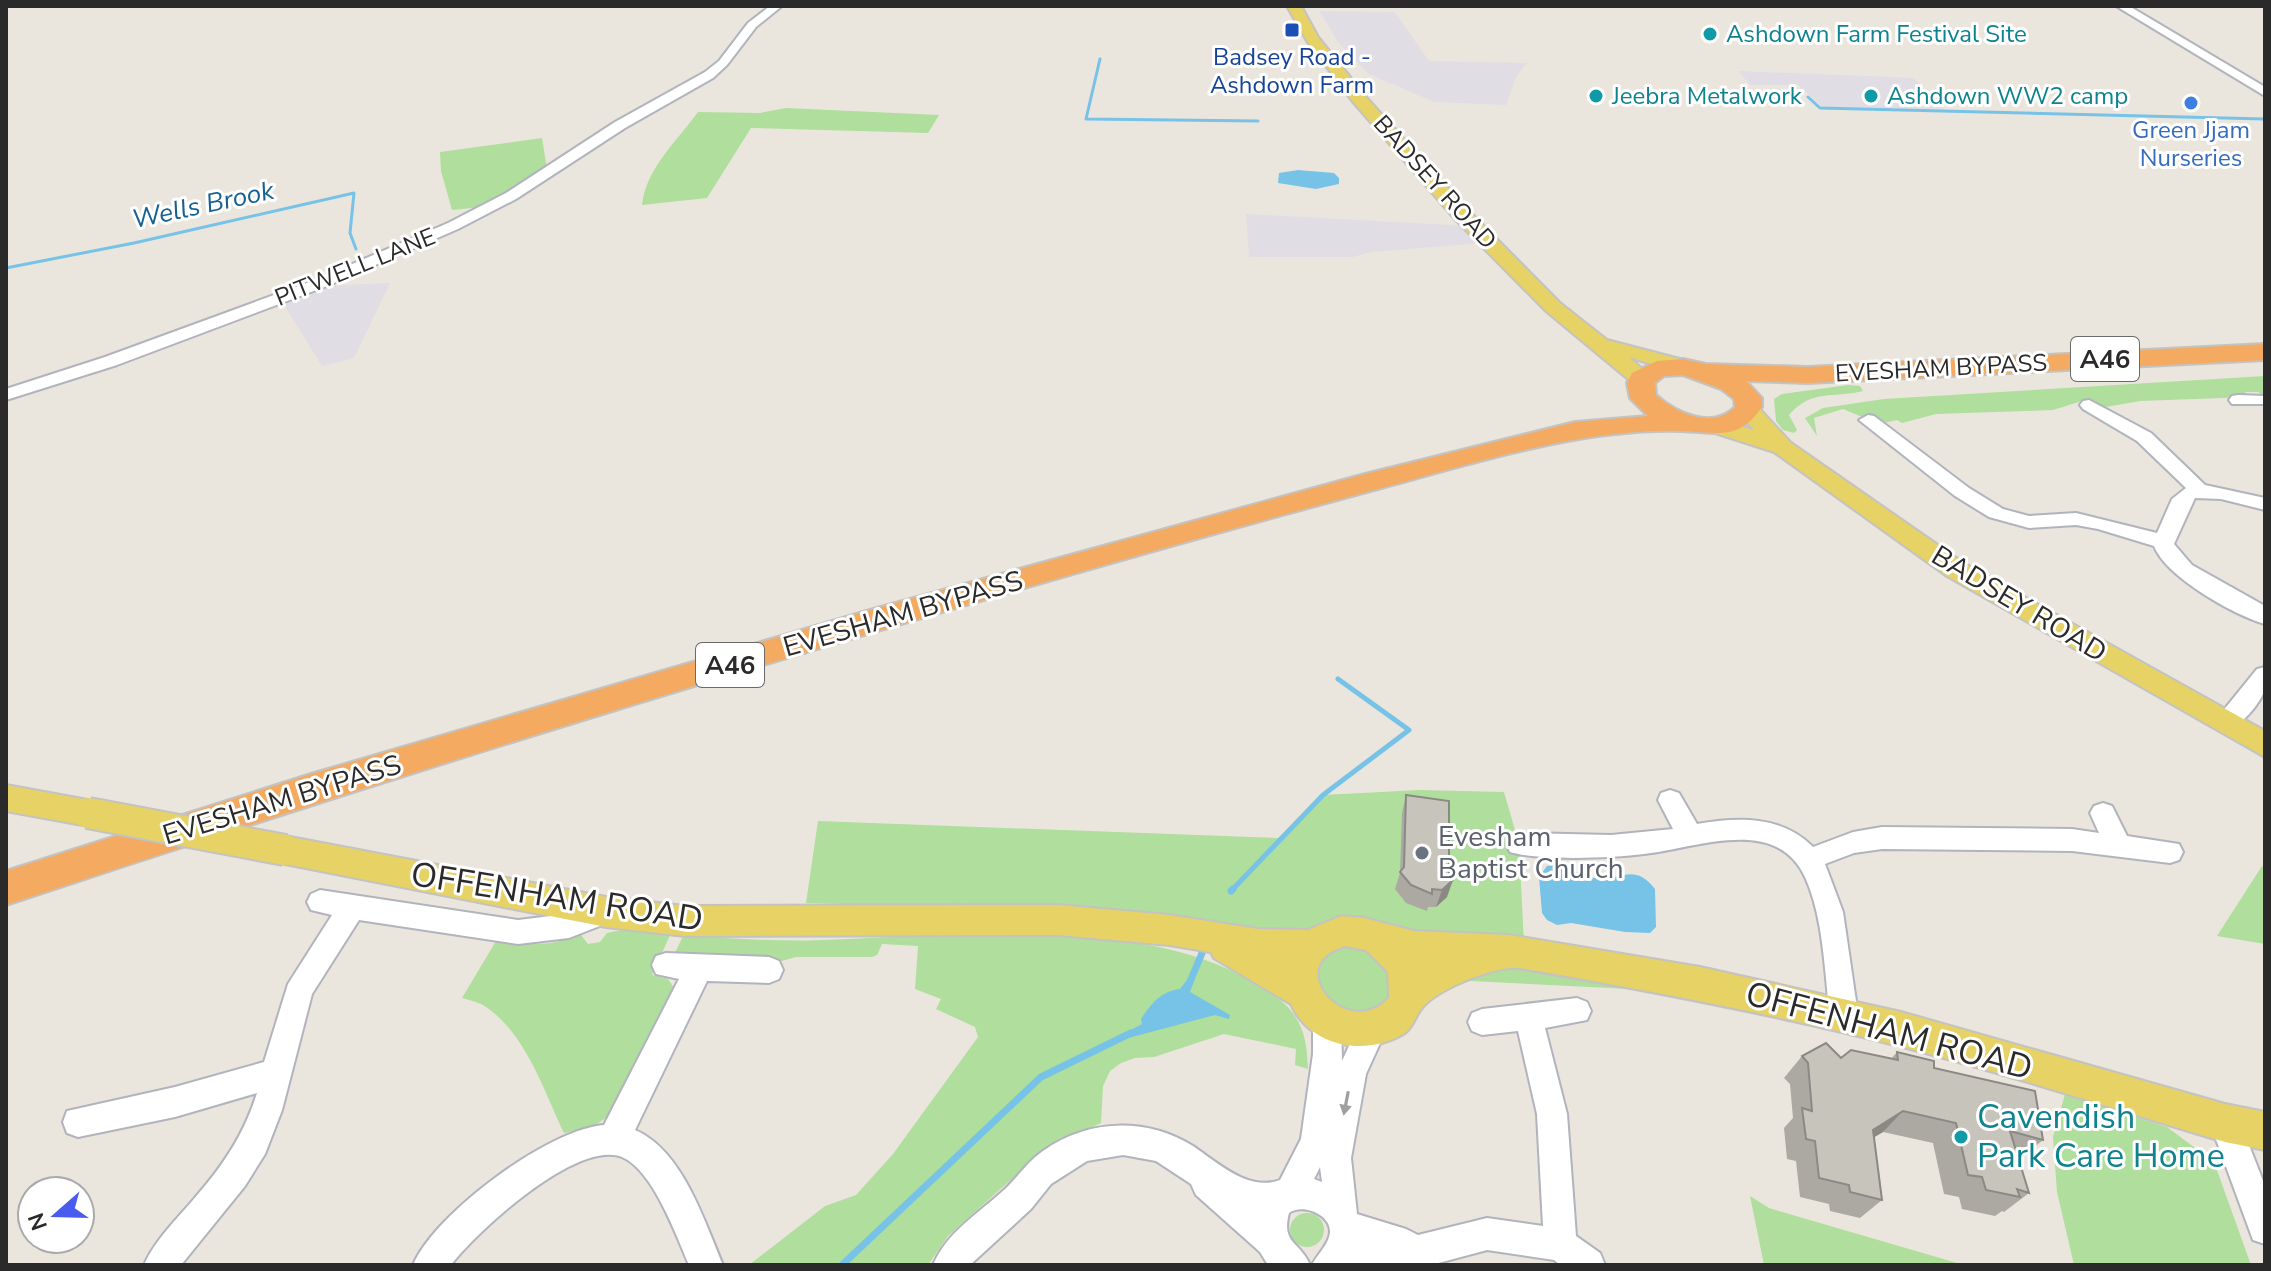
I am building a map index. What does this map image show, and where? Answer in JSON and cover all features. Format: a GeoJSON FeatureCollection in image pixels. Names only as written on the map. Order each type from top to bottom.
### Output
{"type":"FeatureCollection","features":[{"type":"Feature","properties":{"kind":"highway","name":"EVESHAM BYPASS"},"geometry":{"type":"LineString","coordinates":[[6,888],[311,789],[885,618],[1365,483],[1575,430],[1620,410],[1657,369],[1808,375],[2265,352]]}},
{"type":"Feature","properties":{"kind":"highway"},"geometry":{"type":"LineString","coordinates":[[1696,369],[1733,383],[1747,404]]}},
{"type":"Feature","properties":{"kind":"highway","name":"EVESHAM BYPASS"},"geometry":{"type":"LineString","coordinates":[[1714,425],[1742,417],[1758,390],[1808,375]]}},
{"type":"Feature","properties":{"kind":"highway"},"geometry":{"type":"LineString","coordinates":[[1641,387],[1657,410],[1686,422],[1714,425]]}},
{"type":"Feature","properties":{"kind":"highway","name":"EVESHAM BYPASS"},"geometry":{"type":"LineString","coordinates":[[1575,430],[1686,422]]}},
{"type":"Feature","properties":{"kind":"main road","name":"BADSEY ROAD"},"geometry":{"type":"LineString","coordinates":[[1294,6],[1312,38],[1360,100],[1461,214],[1553,307],[1595,341],[1641,387]]}},
{"type":"Feature","properties":{"kind":"main road","name":"BADSEY ROAD"},"geometry":{"type":"LineString","coordinates":[[1595,341],[1696,369]]}},
{"type":"Feature","properties":{"kind":"main road","name":"BADSEY ROAD"},"geometry":{"type":"LineString","coordinates":[[1747,404],[1783,448],[1956,570],[2265,745]]}},
{"type":"Feature","properties":{"kind":"main road","name":"BADSEY ROAD"},"geometry":{"type":"LineString","coordinates":[[1714,425],[1783,448]]}},
{"type":"Feature","properties":{"kind":"main road","name":"OFFENHAM ROAD"},"geometry":{"type":"LineString","coordinates":[[6,798],[606,912],[685,921],[1058,920],[1126,925],[1258,945],[1310,945]]}},
{"type":"Feature","properties":{"kind":"main road"},"geometry":{"type":"LineString","coordinates":[[1341,931],[1359,932],[1376,938],[1392,949],[1403,963],[1409,980],[1408,997],[1395,1019],[1371,1030],[1341,1028],[1327,1021],[1307,1002],[1301,991],[1298,974],[1301,958],[1310,945],[1324,935],[1341,931]]}},
{"type":"Feature","properties":{"kind":"main road","name":"OFFENHAM ROAD"},"geometry":{"type":"LineString","coordinates":[[1209,937],[1301,991]]}},
{"type":"Feature","properties":{"kind":"main road","name":"OFFENHAM ROAD"},"geometry":{"type":"LineString","coordinates":[[1376,938],[1414,947],[1509,951],[1700,983],[1844,1015],[2225,1123],[2265,1131]]}},
{"type":"Feature","properties":{"kind":"main road","name":"OFFENHAM ROAD"},"geometry":{"type":"LineString","coordinates":[[1408,997],[1446,972],[1509,951]]}},
{"type":"Feature","properties":{"kind":"street","name":"PITWELL LANE"},"geometry":{"type":"LineString","coordinates":[[6,395],[111,361],[321,283],[453,226],[511,196],[620,125],[682,92],[723,63],[752,25],[777,6]]}},
{"type":"Feature","properties":{"kind":"street"},"geometry":{"type":"LineString","coordinates":[[2121,6],[2265,92]]}},
{"type":"Feature","properties":{"kind":"street"},"geometry":{"type":"LineString","coordinates":[[2089,405],[2144,437],[2201,492]]}},
{"type":"Feature","properties":{"kind":"street"},"geometry":{"type":"LineString","coordinates":[[1898,423],[1873,424],[1962,492],[1996,513],[2029,522],[2076,519],[2100,523],[2163,542]]}},
{"type":"Feature","properties":{"kind":"street"},"geometry":{"type":"LineString","coordinates":[[2265,504],[2201,492],[2189,493],[2182,498],[2178,514],[2163,542],[2164,549],[2176,563],[2265,616]]}},
{"type":"Feature","properties":{"kind":"street"},"geometry":{"type":"LineString","coordinates":[[2226,723],[2265,675]]}},
{"type":"Feature","properties":{"kind":"street"},"geometry":{"type":"LineString","coordinates":[[1670,800],[1690,836]]}},
{"type":"Feature","properties":{"kind":"street"},"geometry":{"type":"LineString","coordinates":[[2103,813],[2118,845]]}},
{"type":"Feature","properties":{"kind":"street"},"geometry":{"type":"LineString","coordinates":[[1519,844],[1645,844],[1744,829],[1760,830],[1793,843],[1809,859],[1821,886],[1844,1015]]}},
{"type":"Feature","properties":{"kind":"street"},"geometry":{"type":"LineString","coordinates":[[1809,859],[1853,843],[1882,838],[2072,840],[2170,852]]}},
{"type":"Feature","properties":{"kind":"street"},"geometry":{"type":"LineString","coordinates":[[320,902],[518,932],[569,926],[606,912]]}},
{"type":"Feature","properties":{"kind":"street"},"geometry":{"type":"LineString","coordinates":[[161,1265],[252,1146],[271,1104],[294,1006],[306,977],[353,907]]}},
{"type":"Feature","properties":{"kind":"street"},"geometry":{"type":"LineString","coordinates":[[666,965],[769,970]]}},
{"type":"Feature","properties":{"kind":"street"},"geometry":{"type":"LineString","coordinates":[[613,1140],[680,1010],[698,968]]}},
{"type":"Feature","properties":{"kind":"street"},"geometry":{"type":"LineString","coordinates":[[1482,1022],[1577,1011]]}},
{"type":"Feature","properties":{"kind":"street"},"geometry":{"type":"LineString","coordinates":[[1527,1016],[1540,1055],[1552,1114],[1560,1245]]}},
{"type":"Feature","properties":{"kind":"street"},"geometry":{"type":"LineString","coordinates":[[1280,1255],[1271,1217],[1316,1142],[1328,1054],[1327,1021]]}},
{"type":"Feature","properties":{"kind":"street"},"geometry":{"type":"LineString","coordinates":[[1333,1262],[1343,1250],[1343,1220],[1335,1158],[1351,1074],[1371,1030]]}},
{"type":"Feature","properties":{"kind":"street"},"geometry":{"type":"LineString","coordinates":[[78,1122],[175,1102],[277,1073]]}},
{"type":"Feature","properties":{"kind":"street"},"geometry":{"type":"LineString","coordinates":[[2225,1123],[2265,1228]]}},
{"type":"Feature","properties":{"kind":"street"},"geometry":{"type":"LineString","coordinates":[[430,1265],[466,1222],[497,1197],[573,1148],[613,1140],[643,1152],[658,1171],[706,1265]]}},
{"type":"Feature","properties":{"kind":"street"},"geometry":{"type":"LineString","coordinates":[[950,1265],[961,1248],[1018,1199],[1040,1174],[1080,1146],[1129,1140],[1152,1143],[1218,1183],[1248,1195],[1286,1196],[1313,1192],[1324,1196],[1343,1220],[1384,1241],[1426,1249]]}},
{"type":"Feature","properties":{"kind":"street"},"geometry":{"type":"LineString","coordinates":[[1187,1162],[1280,1255]]}},
{"type":"Feature","properties":{"kind":"street"},"geometry":{"type":"LineString","coordinates":[[1333,1262],[1426,1249],[1487,1234],[1560,1245],[1588,1265]]}},
{"type":"Feature","properties":{"kind":"shaded area"},"geometry":{"type":"Polygon","coordinates":[[[1319,11],[1395,12],[1429,61],[1527,63],[1516,77],[1506,105],[1434,102],[1369,74],[1338,42],[1319,11]]]}},
{"type":"Feature","properties":{"kind":"shaded area","name":"Ashdown WW2 camp"},"geometry":{"type":"Polygon","coordinates":[[[1738,71],[1914,78],[1943,109],[1822,107],[1798,85],[1750,85],[1738,71]]]}},
{"type":"Feature","properties":{"kind":"shaded area"},"geometry":{"type":"Polygon","coordinates":[[[1246,214],[1469,226],[1484,243],[1371,252],[1353,257],[1249,257],[1246,214]]]}},
{"type":"Feature","properties":{"kind":"shaded area"},"geometry":{"type":"Polygon","coordinates":[[[390,283],[354,358],[322,366],[282,302],[321,286],[390,283]]]}},
{"type":"Feature","properties":{"kind":"green space"},"geometry":{"type":"Polygon","coordinates":[[[786,108],[939,115],[928,133],[751,128],[707,198],[642,205],[656,167],[698,112],[760,113],[786,108]]]}},
{"type":"Feature","properties":{"kind":"green space"},"geometry":{"type":"Polygon","coordinates":[[[542,138],[547,169],[482,207],[452,210],[441,171],[440,152],[542,138]]]}},
{"type":"Feature","properties":{"kind":"green space"},"geometry":{"type":"Polygon","coordinates":[[[2265,376],[2265,398],[2258,392],[2245,392],[2249,397],[2140,401],[2100,408],[2085,400],[2053,410],[1936,414],[1902,423],[1897,420],[1879,424],[1843,409],[1814,418],[1817,436],[1805,418],[1823,408],[1884,399],[2265,376]]]}},
{"type":"Feature","properties":{"kind":"green space"},"geometry":{"type":"Polygon","coordinates":[[[1860,386],[1863,391],[1815,398],[1806,401],[1789,415],[1797,430],[1794,433],[1783,430],[1776,421],[1774,399],[1782,394],[1860,386]]]}},
{"type":"Feature","properties":{"kind":"green space"},"geometry":{"type":"Polygon","coordinates":[[[1419,790],[1504,792],[1519,844],[1524,944],[1327,922],[1298,934],[1045,910],[806,903],[818,821],[1278,838],[1323,795],[1419,790]]]}},
{"type":"Feature","properties":{"kind":"green space"},"geometry":{"type":"Polygon","coordinates":[[[2262,866],[2265,869],[2265,944],[2217,936],[2262,866]]]}},
{"type":"Feature","properties":{"kind":"green space"},"geometry":{"type":"Polygon","coordinates":[[[621,930],[671,933],[652,975],[668,979],[674,988],[607,1117],[594,1126],[564,1133],[532,1064],[512,1032],[486,1007],[462,998],[496,941],[541,944],[581,935],[588,944],[600,942],[607,933],[621,930]]]}},
{"type":"Feature","properties":{"kind":"green space"},"geometry":{"type":"Polygon","coordinates":[[[1044,934],[1102,938],[1157,947],[1208,961],[1253,982],[1281,1001],[1302,1029],[1308,1069],[1295,1065],[1296,1049],[1224,1034],[1154,1057],[1135,1058],[1110,1071],[1103,1086],[1101,1123],[1052,1146],[1026,1166],[948,1236],[928,1265],[749,1265],[825,1206],[856,1195],[893,1154],[978,1037],[975,1027],[936,1009],[941,999],[915,989],[918,946],[882,944],[877,955],[872,957],[796,957],[778,962],[674,955],[683,936],[806,940],[1044,934]]]}},
{"type":"Feature","properties":{"kind":"green space"},"geometry":{"type":"Polygon","coordinates":[[[1357,942],[1392,967],[1391,1003],[1358,1019],[1320,1001],[1312,963],[1319,953],[1357,942]]]}},
{"type":"Feature","properties":{"kind":"green space"},"geometry":{"type":"Polygon","coordinates":[[[1535,967],[1689,992],[1451,980],[1491,969],[1535,967]]]}},
{"type":"Feature","properties":{"kind":"green space"},"geometry":{"type":"Polygon","coordinates":[[[2065,1094],[2167,1127],[2214,1162],[2251,1265],[2074,1265],[2057,1192],[2053,1137],[2065,1094]]]}},
{"type":"Feature","properties":{"kind":"green space"},"geometry":{"type":"Polygon","coordinates":[[[1750,1196],[1769,1208],[1964,1265],[1764,1265],[1750,1196]]]}},
{"type":"Feature","properties":{"kind":"green space"},"geometry":{"type":"Polygon","coordinates":[[[1307,1213],[1319,1218],[1324,1230],[1319,1242],[1307,1247],[1295,1242],[1290,1230],[1295,1218],[1307,1213]]]}},
{"type":"Feature","properties":{"kind":"water"},"geometry":{"type":"Polygon","coordinates":[[[1298,170],[1334,173],[1339,178],[1339,184],[1316,189],[1278,183],[1279,173],[1298,170]]]}},
{"type":"Feature","properties":{"kind":"water"},"geometry":{"type":"Polygon","coordinates":[[[1556,865],[1594,878],[1632,874],[1647,880],[1655,889],[1656,927],[1650,933],[1625,932],[1571,923],[1557,925],[1547,920],[1542,913],[1539,877],[1547,866],[1556,865]]]}},
{"type":"Feature","properties":{"kind":"water"},"geometry":{"type":"Polygon","coordinates":[[[1187,980],[1194,981],[1190,992],[1230,1015],[1229,1019],[1215,1015],[1128,1038],[1125,1033],[1142,1024],[1141,1019],[1153,1003],[1167,992],[1180,989],[1187,980]]]}},
{"type":"Feature","properties":{"kind":"building","name":"Evesham Baptist Church"},"geometry":{"type":"Polygon","coordinates":[[[1406,795],[1449,801],[1449,875],[1453,880],[1442,890],[1432,889],[1432,894],[1411,885],[1400,872],[1404,867],[1406,795]]]}},
{"type":"Feature","properties":{"kind":"building"},"geometry":{"type":"Polygon","coordinates":[[[1826,1043],[1841,1058],[1851,1050],[1898,1060],[1897,1052],[1934,1061],[1934,1068],[2035,1091],[2043,1140],[2010,1131],[2029,1193],[2017,1189],[2020,1197],[1986,1190],[1982,1177],[1968,1175],[1956,1123],[1903,1111],[1873,1130],[1882,1200],[1850,1192],[1849,1185],[1819,1178],[1815,1141],[1806,1139],[1802,1108],[1812,1111],[1808,1063],[1802,1056],[1826,1043]]]}},
{"type":"Feature","properties":{"kind":"waterway"},"geometry":{"type":"LineString","coordinates":[[1100,59],[1086,119],[1258,121]]}},
{"type":"Feature","properties":{"kind":"waterway"},"geometry":{"type":"LineString","coordinates":[[1808,97],[1820,108],[2265,119]]}},
{"type":"Feature","properties":{"kind":"waterway","name":"Wells Brook"},"geometry":{"type":"LineString","coordinates":[[6,268],[134,243],[354,193],[350,233],[356,249]]}},
{"type":"Feature","properties":{"kind":"waterway"},"geometry":{"type":"LineString","coordinates":[[1233,889],[1231,891],[1323,795],[1409,730],[1338,679]]}},
{"type":"Feature","properties":{"kind":"waterway"},"geometry":{"type":"LineString","coordinates":[[1189,984],[1205,946]]}},
{"type":"Feature","properties":{"kind":"waterway"},"geometry":{"type":"LineString","coordinates":[[842,1265],[1041,1077],[1131,1033]]}},
{"type":"Feature","properties":{"kind":"place","name":"Badsey Road - Ashdown Farm"},"geometry":{"type":"Point","coordinates":[1292,30]}},
{"type":"Feature","properties":{"kind":"place","name":"Ashdown Farm Festival Site"},"geometry":{"type":"Point","coordinates":[1710,34]}},
{"type":"Feature","properties":{"kind":"place","name":"Jeebra Metalwork"},"geometry":{"type":"Point","coordinates":[1596,96]}},
{"type":"Feature","properties":{"kind":"place","name":"Ashdown WW2 camp"},"geometry":{"type":"Point","coordinates":[1871,96]}},
{"type":"Feature","properties":{"kind":"place","name":"Green Jjam Nurseries"},"geometry":{"type":"Point","coordinates":[2191,103]}},
{"type":"Feature","properties":{"kind":"place","name":"Evesham Baptist Church"},"geometry":{"type":"Point","coordinates":[1422,853]}},
{"type":"Feature","properties":{"kind":"place","name":"Cavendish Park Care Home"},"geometry":{"type":"Point","coordinates":[1961,1137]}}]}
